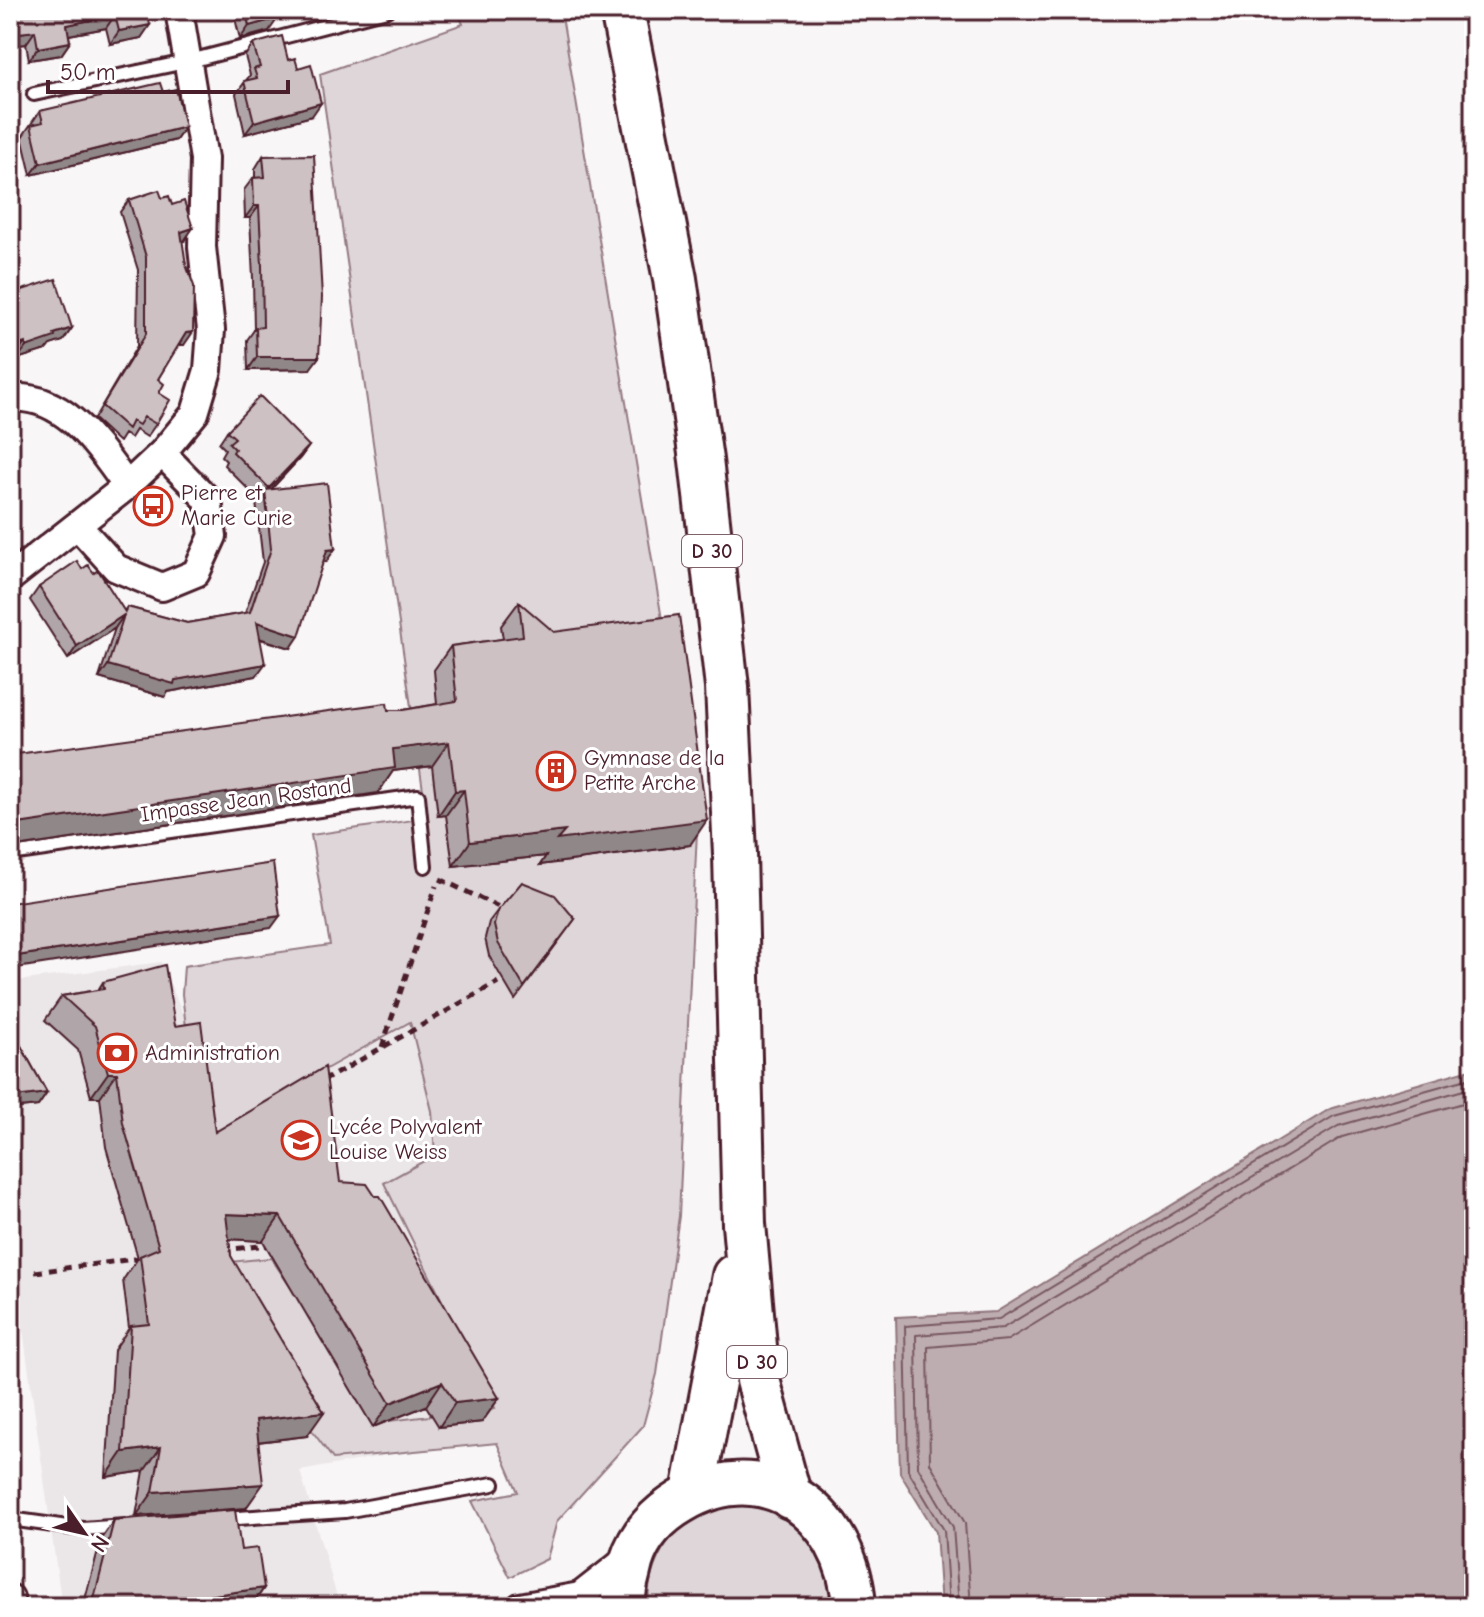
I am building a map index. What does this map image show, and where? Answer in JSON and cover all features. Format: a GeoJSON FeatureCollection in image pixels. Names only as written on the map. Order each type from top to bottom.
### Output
{"type":"FeatureCollection","features":[{"type":"Feature","properties":{"kind":"main road","name":"D 30"},"geometry":{"type":"LineString","coordinates":[[622,10],[675,279],[701,460],[727,687],[744,1224],[758,1380],[790,1497]]}},
{"type":"Feature","properties":{"kind":"main road","name":"D 30"},"geometry":{"type":"LineString","coordinates":[[693,1493],[744,1224]]}},
{"type":"Feature","properties":{"kind":"main road"},"geometry":{"type":"LineString","coordinates":[[625,1607],[631,1556],[656,1518],[693,1493],[737,1483],[775,1489],[808,1506],[834,1534],[850,1568],[854,1607]]}},
{"type":"Feature","properties":{"kind":"street"},"geometry":{"type":"LineString","coordinates":[[10,578],[127,486],[162,453],[195,413],[208,370],[211,330],[202,247],[204,159],[190,61],[179,10]]}},
{"type":"Feature","properties":{"kind":"street"},"geometry":{"type":"LineString","coordinates":[[10,398],[21,397],[54,409],[88,432],[127,486]]}},
{"type":"Feature","properties":{"kind":"street"},"geometry":{"type":"LineString","coordinates":[[78,526],[116,568],[162,587],[196,573],[213,536],[208,500],[162,453]]}},
{"type":"Feature","properties":{"kind":"street"},"geometry":{"type":"LineString","coordinates":[[520,1607],[580,1596],[631,1556]]}},
{"type":"Feature","properties":{"kind":"street"},"geometry":{"type":"LineString","coordinates":[[10,1598],[11,1607]]}},
{"type":"Feature","properties":{"kind":"lane"},"geometry":{"type":"LineString","coordinates":[[34,94],[190,61],[387,10]]}},
{"type":"Feature","properties":{"kind":"lane","name":"Impasse Jean Rostand"},"geometry":{"type":"LineString","coordinates":[[10,854],[418,796],[425,866]]}},
{"type":"Feature","properties":{"kind":"lane"},"geometry":{"type":"LineString","coordinates":[[206,1521],[345,1511],[493,1484]]}},
{"type":"Feature","properties":{"kind":"lane"},"geometry":{"type":"LineString","coordinates":[[10,1519],[82,1529],[144,1525]]}},
{"type":"Feature","properties":{"kind":"path"},"geometry":{"type":"LineString","coordinates":[[381,1048],[440,874],[425,866]]}},
{"type":"Feature","properties":{"kind":"path"},"geometry":{"type":"LineString","coordinates":[[439,878],[504,909]]}},
{"type":"Feature","properties":{"kind":"path"},"geometry":{"type":"LineString","coordinates":[[322,1081],[498,982]]}},
{"type":"Feature","properties":{"kind":"path"},"geometry":{"type":"LineString","coordinates":[[213,1251],[276,1244]]}},
{"type":"Feature","properties":{"kind":"path"},"geometry":{"type":"LineString","coordinates":[[35,1272],[149,1257]]}},
{"type":"Feature","properties":{"kind":"shaded area"},"geometry":{"type":"Polygon","coordinates":[[[457,10],[561,10],[697,831],[679,1216],[657,1374],[643,1426],[557,1521],[547,1559],[510,1577],[472,1501],[518,1492],[497,1443],[333,1459],[279,1386],[229,1262],[271,1258],[381,1422],[495,1408],[384,1183],[435,1155],[432,1111],[410,1022],[299,1084],[201,1149],[182,994],[184,966],[330,945],[311,835],[427,818],[320,74],[463,24],[457,10]]]}},
{"type":"Feature","properties":{"kind":"shaded area","name":"Lycée Polyvalent Louise Weiss"},"geometry":{"type":"Polygon","coordinates":[[[437,888],[502,1434],[300,1471],[338,1600],[283,1607],[62,1607],[10,1237],[10,982],[161,962],[195,1043],[437,888]]]}},
{"type":"Feature","properties":{"kind":"shaded area"},"geometry":{"type":"Polygon","coordinates":[[[722,1506],[760,1506],[792,1520],[814,1539],[830,1571],[833,1607],[649,1607],[652,1574],[658,1558],[678,1530],[691,1519],[722,1506]]]}},
{"type":"Feature","properties":{"kind":"water"},"geometry":{"type":"Polygon","coordinates":[[[1474,1068],[1474,1607],[941,1607],[936,1532],[900,1473],[896,1317],[996,1312],[1330,1109],[1474,1068]]]}},
{"type":"Feature","properties":{"kind":"building"},"geometry":{"type":"Polygon","coordinates":[[[14,10],[147,10],[150,25],[119,31],[115,15],[67,25],[70,42],[38,48],[35,31],[19,33],[14,10]]]}},
{"type":"Feature","properties":{"kind":"building"},"geometry":{"type":"Polygon","coordinates":[[[245,10],[276,10],[278,18],[249,26],[245,10]]]}},
{"type":"Feature","properties":{"kind":"building"},"geometry":{"type":"Polygon","coordinates":[[[282,36],[288,60],[295,58],[298,68],[311,64],[321,103],[254,122],[244,81],[257,78],[254,69],[260,67],[253,44],[282,36]]]}},
{"type":"Feature","properties":{"kind":"building"},"geometry":{"type":"Polygon","coordinates":[[[160,83],[163,92],[176,89],[185,127],[40,163],[31,125],[43,122],[40,111],[160,83]]]}},
{"type":"Feature","properties":{"kind":"building"},"geometry":{"type":"Polygon","coordinates":[[[314,155],[322,297],[319,357],[257,357],[256,328],[263,327],[262,266],[259,206],[254,206],[253,178],[265,177],[263,156],[314,155]]]}},
{"type":"Feature","properties":{"kind":"building"},"geometry":{"type":"Polygon","coordinates":[[[159,190],[162,198],[169,196],[172,205],[184,201],[193,228],[181,232],[186,265],[194,286],[193,332],[186,333],[158,379],[164,384],[159,393],[170,400],[156,424],[144,417],[139,425],[132,421],[128,429],[102,406],[146,334],[146,257],[129,200],[159,190]]]}},
{"type":"Feature","properties":{"kind":"building"},"geometry":{"type":"Polygon","coordinates":[[[56,279],[72,328],[26,347],[25,343],[10,348],[10,294],[56,279]]]}},
{"type":"Feature","properties":{"kind":"building"},"geometry":{"type":"Polygon","coordinates":[[[260,396],[309,446],[269,488],[233,452],[235,449],[229,443],[235,438],[227,431],[260,396]]]}},
{"type":"Feature","properties":{"kind":"building"},"geometry":{"type":"Polygon","coordinates":[[[327,483],[335,549],[327,550],[299,636],[257,622],[265,664],[175,680],[174,684],[108,665],[124,615],[77,646],[39,587],[77,561],[82,569],[88,565],[94,573],[98,570],[125,612],[127,607],[187,623],[250,612],[271,549],[265,490],[327,483]]]}},
{"type":"Feature","properties":{"kind":"building"},"geometry":{"type":"Polygon","coordinates":[[[519,602],[554,632],[679,615],[707,820],[557,840],[565,831],[470,842],[464,790],[455,791],[449,742],[393,749],[395,768],[11,825],[10,755],[387,703],[388,710],[403,710],[457,701],[451,646],[523,636],[519,602]]]}},
{"type":"Feature","properties":{"kind":"building"},"geometry":{"type":"Polygon","coordinates":[[[273,863],[280,916],[10,957],[10,903],[273,863]]]}},
{"type":"Feature","properties":{"kind":"building"},"geometry":{"type":"Polygon","coordinates":[[[522,882],[555,895],[575,919],[524,987],[498,943],[494,925],[498,910],[522,882]]]}},
{"type":"Feature","properties":{"kind":"building"},"geometry":{"type":"Polygon","coordinates":[[[165,965],[175,1026],[201,1022],[215,1132],[325,1067],[340,1182],[367,1184],[375,1196],[380,1196],[499,1398],[455,1403],[442,1382],[390,1403],[280,1216],[226,1214],[231,1256],[324,1412],[256,1420],[263,1484],[153,1492],[161,1447],[123,1452],[131,1326],[149,1324],[140,1256],[159,1248],[123,1123],[117,1073],[108,1073],[95,1026],[62,996],[104,989],[103,982],[165,965]]]}},
{"type":"Feature","properties":{"kind":"building"},"geometry":{"type":"Polygon","coordinates":[[[10,1026],[47,1093],[15,1097],[10,1026]]]}},
{"type":"Feature","properties":{"kind":"building"},"geometry":{"type":"Polygon","coordinates":[[[235,1510],[241,1550],[258,1548],[264,1588],[127,1607],[92,1607],[114,1520],[235,1510]]]}},
{"type":"Feature","properties":{"kind":"place","name":"Pierre et Marie Curie"},"geometry":{"type":"Point","coordinates":[153,506]}},
{"type":"Feature","properties":{"kind":"place","name":"Gymnase de la Petite Arche"},"geometry":{"type":"Point","coordinates":[556,771]}},
{"type":"Feature","properties":{"kind":"place","name":"Administration"},"geometry":{"type":"Point","coordinates":[117,1053]}},
{"type":"Feature","properties":{"kind":"place","name":"Lycée Polyvalent Louise Weiss"},"geometry":{"type":"Point","coordinates":[301,1140]}}]}
